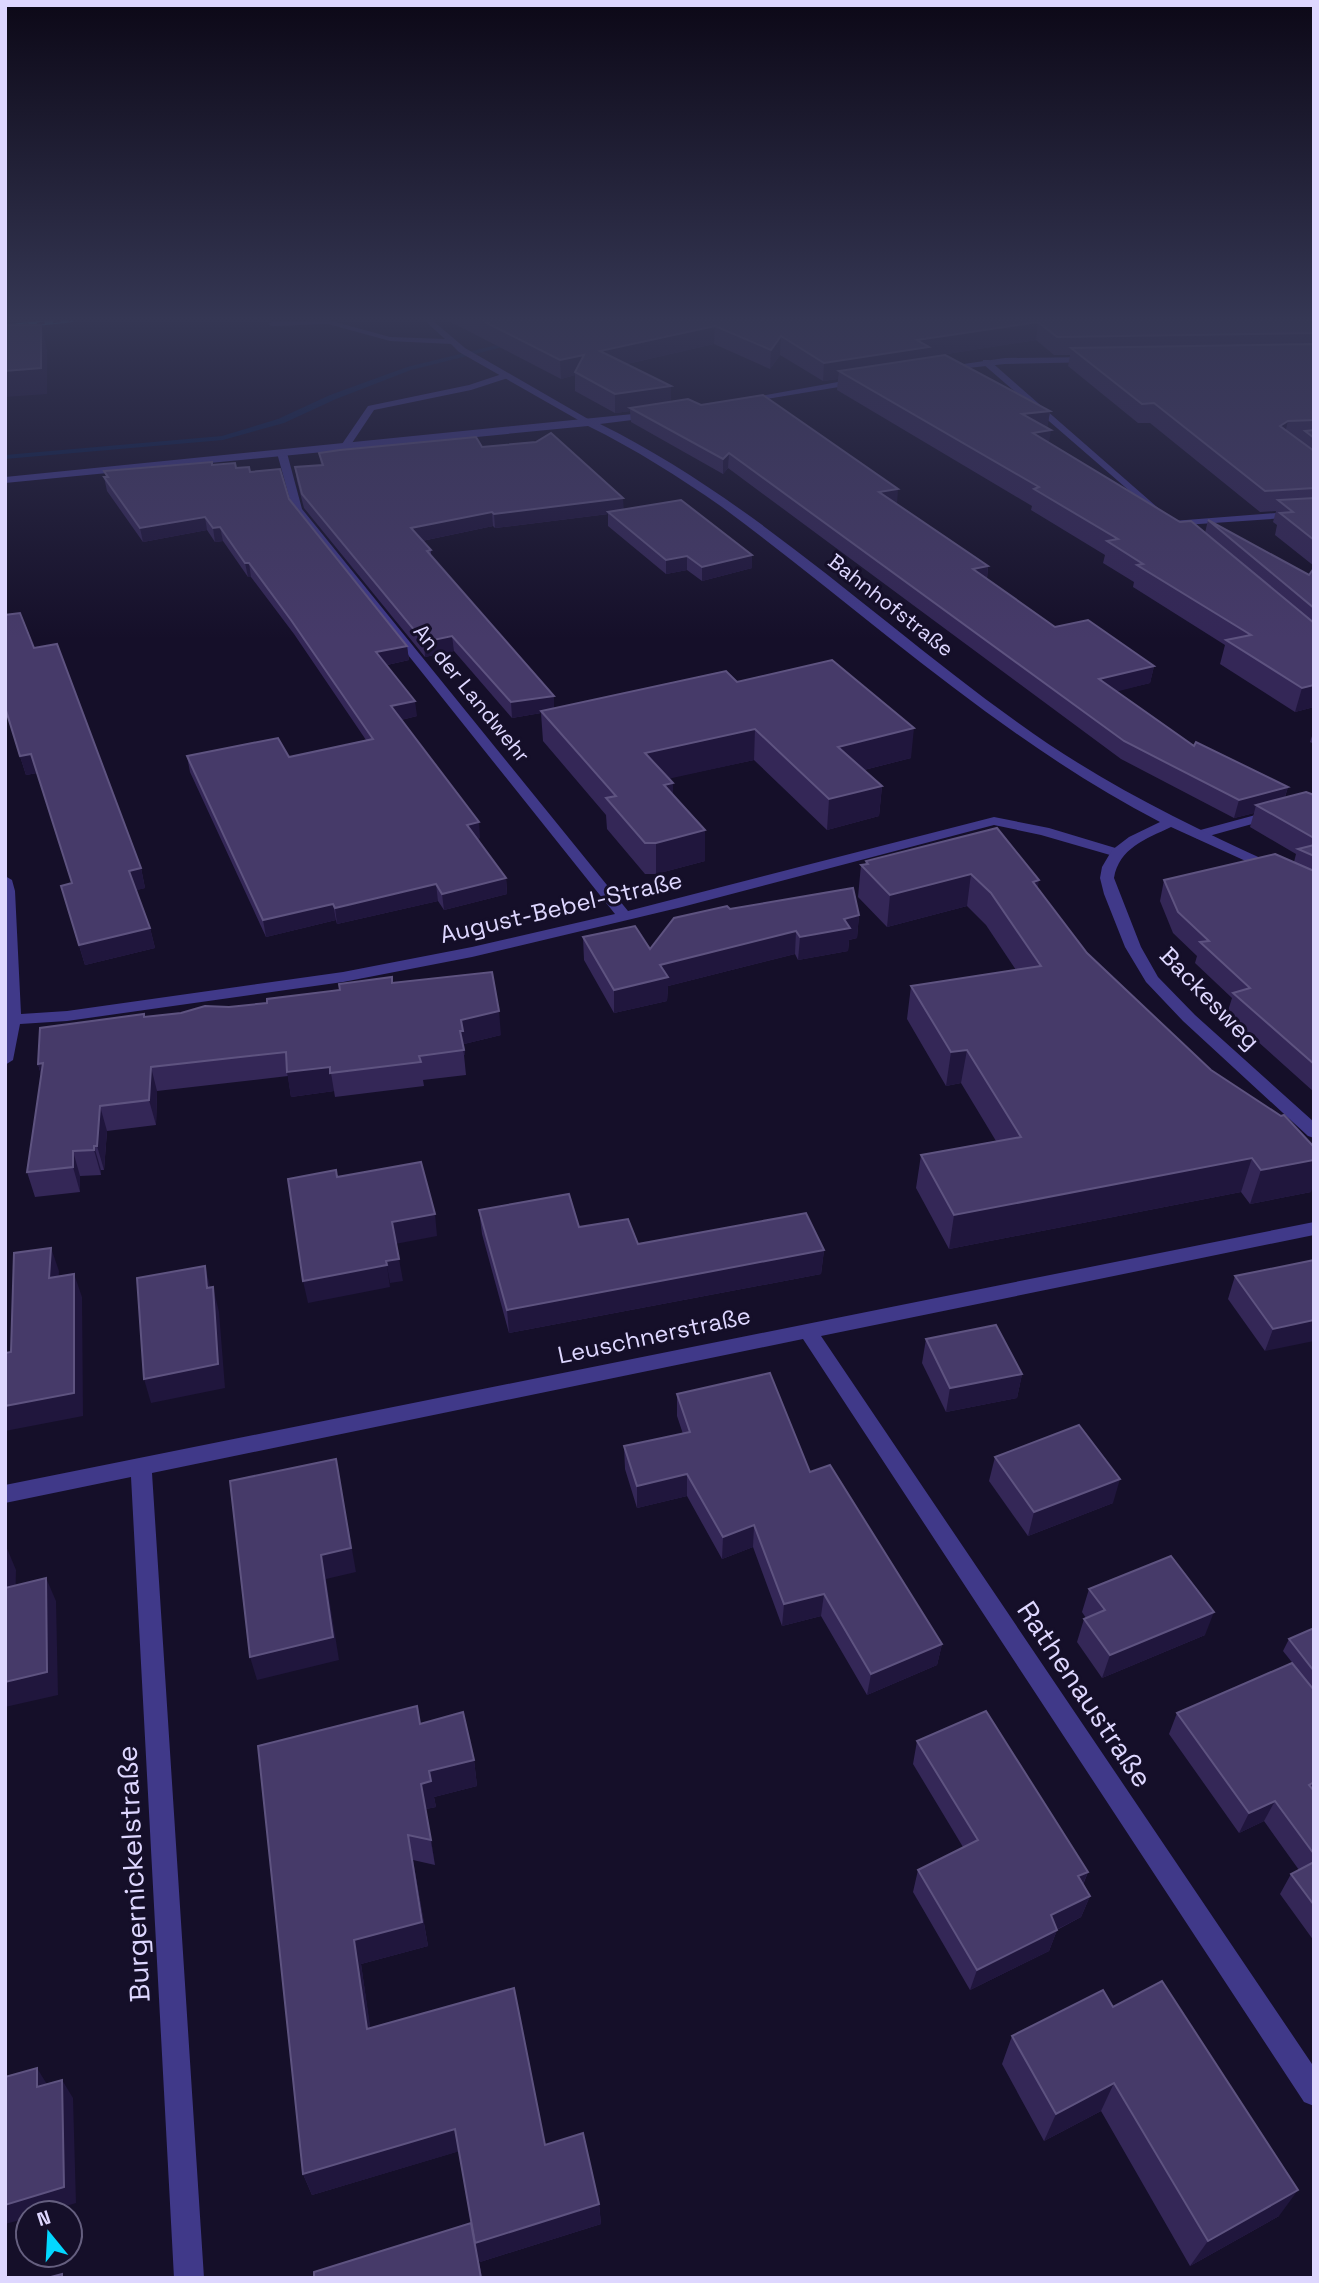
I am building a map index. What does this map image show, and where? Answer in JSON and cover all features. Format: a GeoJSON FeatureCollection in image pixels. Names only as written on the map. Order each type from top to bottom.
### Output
{"type":"FeatureCollection","features":[{"type":"Feature","properties":{"kind":"street"},"geometry":{"type":"LineString","coordinates":[[345,447],[357,427]]}},
{"type":"Feature","properties":{"kind":"street"},"geometry":{"type":"LineString","coordinates":[[5,480],[554,427]]}},
{"type":"Feature","properties":{"kind":"street","name":"Bahnhofstraße"},"geometry":{"type":"LineString","coordinates":[[597,427],[626,440],[711,492],[1040,745],[1104,787],[1170,822],[1314,888]]}},
{"type":"Feature","properties":{"kind":"street"},"geometry":{"type":"LineString","coordinates":[[1061,427],[1184,532]]}},
{"type":"Feature","properties":{"kind":"street","name":"An der Landwehr"},"geometry":{"type":"LineString","coordinates":[[282,453],[297,509],[624,916]]}},
{"type":"Feature","properties":{"kind":"street"},"geometry":{"type":"LineString","coordinates":[[1174,524],[1314,513]]}},
{"type":"Feature","properties":{"kind":"street"},"geometry":{"type":"LineString","coordinates":[[1198,835],[1314,803]]}},
{"type":"Feature","properties":{"kind":"street","name":"August-Bebel-Straße"},"geometry":{"type":"LineString","coordinates":[[9,1020],[67,1016],[343,977],[484,949],[994,821],[1044,831],[1117,853]]}},
{"type":"Feature","properties":{"kind":"street"},"geometry":{"type":"LineString","coordinates":[[1117,853],[1134,840],[1170,822]]}},
{"type":"Feature","properties":{"kind":"street","name":"Backesweg"},"geometry":{"type":"LineString","coordinates":[[1117,853],[1107,877],[1111,894],[1133,947],[1147,972],[1189,1018],[1314,1132]]}},
{"type":"Feature","properties":{"kind":"street"},"geometry":{"type":"LineString","coordinates":[[5,880],[8,891],[9,1020],[5,1060]]}},
{"type":"Feature","properties":{"kind":"street","name":"Leuschnerstraße"},"geometry":{"type":"LineString","coordinates":[[5,1494],[1314,1228]]}},
{"type":"Feature","properties":{"kind":"street","name":"Rathenaustraße"},"geometry":{"type":"LineString","coordinates":[[807,1330],[1314,2092]]}},
{"type":"Feature","properties":{"kind":"street","name":"Burgernickelstraße"},"geometry":{"type":"LineString","coordinates":[[141,1467],[189,2278]]}},
{"type":"Feature","properties":{"kind":"building"},"geometry":{"type":"Polygon","coordinates":[[[664,427],[808,427],[898,489],[879,492],[988,566],[973,569],[1055,627],[1088,620],[1154,666],[1099,679],[1194,746],[1196,742],[1288,787],[1239,800],[1124,741],[729,453],[723,459],[664,427]]]}},
{"type":"Feature","properties":{"kind":"building"},"geometry":{"type":"Polygon","coordinates":[[[935,427],[1045,427],[1051,430],[1033,433],[1180,522],[1191,521],[1314,623],[1314,685],[1302,688],[1226,640],[1251,635],[1137,565],[1143,564],[1107,541],[1118,539],[1034,489],[1039,487],[935,427]]]}},
{"type":"Feature","properties":{"kind":"building"},"geometry":{"type":"Polygon","coordinates":[[[1184,427],[1281,427],[1314,451],[1314,488],[1265,491],[1184,427]]]}},
{"type":"Feature","properties":{"kind":"building"},"geometry":{"type":"Polygon","coordinates":[[[1314,430],[1314,438],[1305,431],[1314,430]]]}},
{"type":"Feature","properties":{"kind":"building"},"geometry":{"type":"Polygon","coordinates":[[[551,433],[623,498],[494,514],[492,512],[411,528],[431,550],[427,551],[554,696],[511,702],[452,636],[424,642],[302,494],[295,467],[323,465],[319,453],[340,450],[476,437],[482,447],[536,442],[551,433]]]}},
{"type":"Feature","properties":{"kind":"building"},"geometry":{"type":"Polygon","coordinates":[[[212,462],[212,465],[235,463],[236,468],[249,467],[250,472],[280,469],[289,499],[407,646],[376,652],[415,701],[391,706],[479,822],[467,825],[506,878],[442,894],[436,884],[335,908],[333,904],[263,920],[187,756],[278,738],[289,757],[373,739],[291,620],[220,527],[213,528],[205,517],[140,528],[104,477],[108,477],[104,471],[212,462]]]}},
{"type":"Feature","properties":{"kind":"building"},"geometry":{"type":"Polygon","coordinates":[[[1314,498],[1314,540],[1280,513],[1293,512],[1278,500],[1314,498]]]}},
{"type":"Feature","properties":{"kind":"building"},"geometry":{"type":"Polygon","coordinates":[[[681,500],[752,555],[702,567],[687,556],[666,560],[608,512],[681,500]]]}},
{"type":"Feature","properties":{"kind":"building"},"geometry":{"type":"Polygon","coordinates":[[[1208,520],[1309,575],[1314,568],[1314,608],[1208,520]]]}},
{"type":"Feature","properties":{"kind":"building"},"geometry":{"type":"Polygon","coordinates":[[[20,613],[34,648],[57,644],[141,868],[129,871],[150,928],[79,945],[61,886],[72,883],[31,754],[20,756],[5,707],[5,615],[20,613]]]}},
{"type":"Feature","properties":{"kind":"building"},"geometry":{"type":"Polygon","coordinates":[[[832,660],[914,728],[838,747],[882,786],[829,799],[755,729],[645,753],[673,783],[664,785],[705,830],[656,843],[645,843],[606,798],[616,796],[541,711],[726,671],[737,682],[832,660]]]}},
{"type":"Feature","properties":{"kind":"building"},"geometry":{"type":"Polygon","coordinates":[[[1306,792],[1314,795],[1314,838],[1256,805],[1306,792]]]}},
{"type":"Feature","properties":{"kind":"building"},"geometry":{"type":"Polygon","coordinates":[[[997,828],[1039,880],[1033,882],[1087,953],[1211,1070],[1281,1116],[1284,1115],[1314,1147],[1314,1160],[1261,1170],[1252,1158],[954,1215],[921,1155],[1021,1137],[967,1050],[951,1052],[911,986],[1041,966],[991,893],[971,874],[890,895],[861,865],[868,864],[866,861],[997,828]]]}},
{"type":"Feature","properties":{"kind":"building"},"geometry":{"type":"Polygon","coordinates":[[[1314,845],[1314,856],[1298,849],[1314,845]]]}},
{"type":"Feature","properties":{"kind":"building"},"geometry":{"type":"Polygon","coordinates":[[[1275,854],[1314,871],[1314,1064],[1233,993],[1250,988],[1200,942],[1209,941],[1178,912],[1164,880],[1275,854]]]}},
{"type":"Feature","properties":{"kind":"building"},"geometry":{"type":"Polygon","coordinates":[[[853,888],[859,915],[844,919],[850,928],[800,937],[796,931],[660,965],[668,977],[614,990],[583,937],[635,926],[650,949],[674,918],[727,906],[730,909],[853,888]]]}},
{"type":"Feature","properties":{"kind":"building"},"geometry":{"type":"Polygon","coordinates":[[[492,972],[499,1011],[461,1020],[464,1050],[419,1056],[421,1062],[330,1073],[330,1067],[287,1072],[286,1052],[151,1067],[149,1100],[100,1106],[97,1146],[94,1146],[94,1150],[73,1151],[73,1167],[27,1172],[43,1063],[38,1064],[40,1028],[144,1014],[144,1017],[181,1013],[205,1006],[229,1007],[267,1003],[267,999],[340,990],[339,984],[392,977],[392,983],[492,972]]]}},
{"type":"Feature","properties":{"kind":"building"},"geometry":{"type":"Polygon","coordinates":[[[421,1162],[435,1214],[392,1222],[399,1259],[386,1261],[387,1265],[303,1281],[288,1179],[336,1170],[337,1177],[421,1162]]]}},
{"type":"Feature","properties":{"kind":"building"},"geometry":{"type":"Polygon","coordinates":[[[569,1194],[579,1227],[628,1219],[638,1244],[806,1213],[824,1250],[507,1310],[479,1210],[569,1194]]]}},
{"type":"Feature","properties":{"kind":"building"},"geometry":{"type":"Polygon","coordinates":[[[51,1248],[49,1278],[74,1274],[74,1393],[5,1406],[5,1353],[11,1352],[14,1253],[51,1248]]]}},
{"type":"Feature","properties":{"kind":"building"},"geometry":{"type":"Polygon","coordinates":[[[1314,1260],[1314,1320],[1273,1329],[1235,1276],[1314,1260]]]}},
{"type":"Feature","properties":{"kind":"building"},"geometry":{"type":"Polygon","coordinates":[[[205,1266],[207,1288],[213,1287],[218,1364],[144,1379],[137,1278],[205,1266]]]}},
{"type":"Feature","properties":{"kind":"building"},"geometry":{"type":"Polygon","coordinates":[[[996,1325],[1022,1374],[950,1388],[926,1339],[996,1325]]]}},
{"type":"Feature","properties":{"kind":"building"},"geometry":{"type":"Polygon","coordinates":[[[770,1373],[810,1472],[830,1465],[942,1644],[871,1674],[824,1594],[784,1604],[754,1525],[723,1537],[687,1474],[637,1486],[624,1446],[690,1432],[677,1394],[770,1373]]]}},
{"type":"Feature","properties":{"kind":"building"},"geometry":{"type":"Polygon","coordinates":[[[1079,1425],[1120,1479],[1034,1512],[995,1457],[1079,1425]]]}},
{"type":"Feature","properties":{"kind":"building"},"geometry":{"type":"Polygon","coordinates":[[[336,1459],[351,1548],[321,1555],[333,1637],[250,1657],[230,1481],[336,1459]]]}},
{"type":"Feature","properties":{"kind":"building"},"geometry":{"type":"Polygon","coordinates":[[[1171,1556],[1214,1612],[1110,1655],[1084,1619],[1105,1610],[1089,1589],[1171,1556]]]}},
{"type":"Feature","properties":{"kind":"building"},"geometry":{"type":"Polygon","coordinates":[[[46,1578],[47,1672],[5,1682],[5,1588],[46,1578]]]}},
{"type":"Feature","properties":{"kind":"building"},"geometry":{"type":"Polygon","coordinates":[[[1314,1628],[1314,1671],[1289,1639],[1314,1628]]]}},
{"type":"Feature","properties":{"kind":"building"},"geometry":{"type":"Polygon","coordinates":[[[1292,1663],[1314,1690],[1314,1782],[1309,1785],[1314,1791],[1314,1854],[1275,1801],[1249,1813],[1177,1713],[1292,1663]]]}},
{"type":"Feature","properties":{"kind":"building"},"geometry":{"type":"Polygon","coordinates":[[[417,1706],[420,1724],[463,1712],[474,1760],[429,1771],[431,1781],[421,1784],[431,1840],[408,1835],[422,1922],[354,1940],[367,2029],[514,1988],[545,2145],[583,2133],[599,2204],[475,2243],[455,2129],[303,2174],[258,1746],[417,1706]]]}},
{"type":"Feature","properties":{"kind":"building"},"geometry":{"type":"Polygon","coordinates":[[[986,1711],[1088,1872],[1078,1876],[1090,1896],[1051,1915],[1057,1930],[977,1970],[918,1870],[978,1840],[917,1741],[986,1711]]]}},
{"type":"Feature","properties":{"kind":"building"},"geometry":{"type":"Polygon","coordinates":[[[1314,1862],[1314,1905],[1291,1874],[1314,1862]]]}},
{"type":"Feature","properties":{"kind":"building"},"geometry":{"type":"Polygon","coordinates":[[[1162,1981],[1298,2190],[1208,2241],[1114,2083],[1056,2114],[1012,2036],[1103,1990],[1113,2007],[1162,1981]]]}},
{"type":"Feature","properties":{"kind":"building"},"geometry":{"type":"Polygon","coordinates":[[[37,2068],[37,2087],[62,2080],[64,2187],[25,2199],[14,2199],[14,2202],[5,2205],[5,2077],[37,2068]]]}},
{"type":"Feature","properties":{"kind":"building"},"geometry":{"type":"Polygon","coordinates":[[[471,2223],[481,2278],[314,2278],[314,2272],[471,2223]]]}},
{"type":"Feature","properties":{"kind":"waterway"},"geometry":{"type":"LineString","coordinates":[[5,457],[223,438],[262,427]]}}]}
